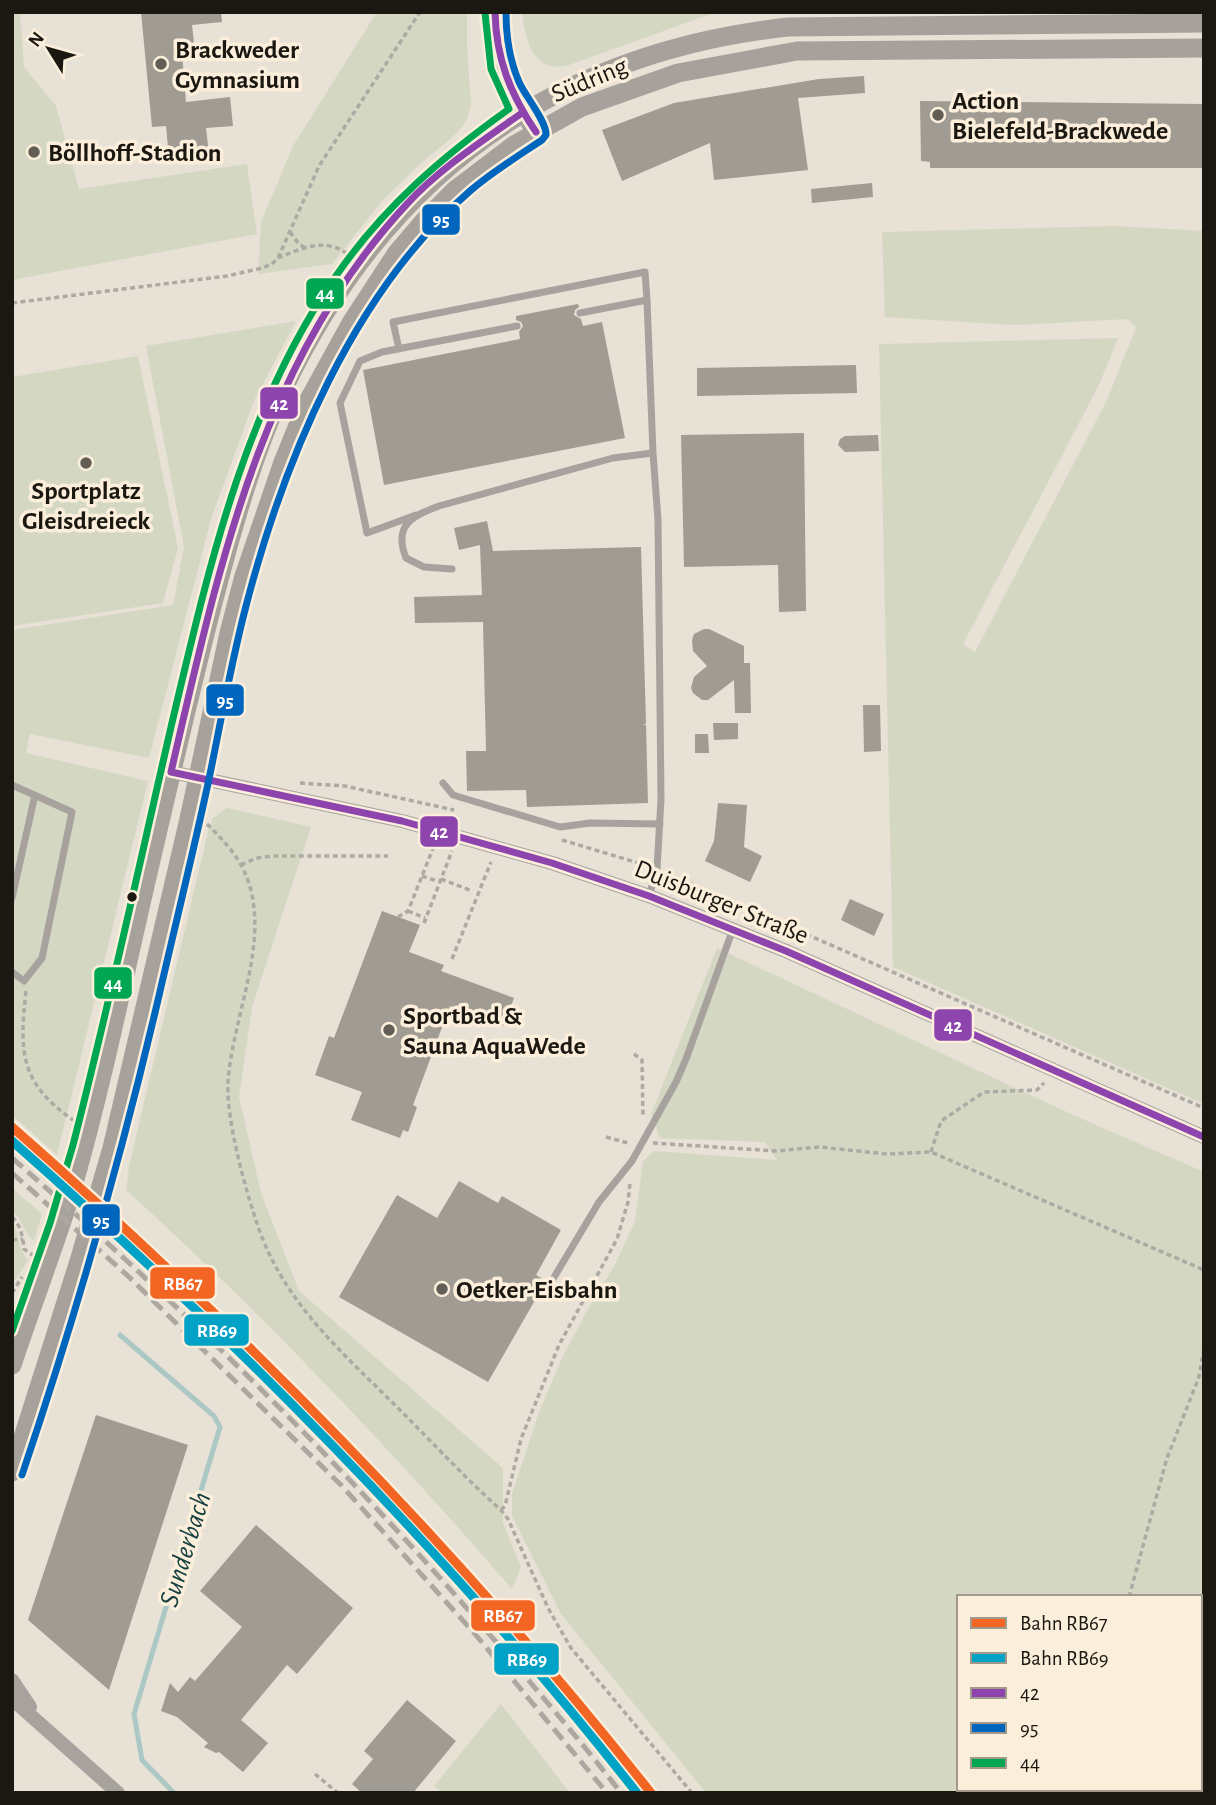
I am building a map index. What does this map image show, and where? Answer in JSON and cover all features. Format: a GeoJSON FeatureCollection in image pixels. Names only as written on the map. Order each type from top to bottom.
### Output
{"type":"FeatureCollection","features":[{"type":"Feature","properties":{"kind":"main road","name":"Südring"},"geometry":{"type":"LineString","coordinates":[[12,1365],[64,1214],[87,1132],[202,641],[237,514],[282,391],[328,306],[358,262],[405,207],[481,141],[522,113],[596,75],[663,51],[746,32],[788,27],[1204,23]]}},
{"type":"Feature","properties":{"kind":"main road","name":"Südring"},"geometry":{"type":"LineString","coordinates":[[12,1472],[80,1258],[111,1148],[244,576],[283,462],[307,403],[351,323],[410,237],[455,190],[496,158],[536,132],[582,107],[678,73],[797,51],[1204,48]]}},
{"type":"Feature","properties":{"kind":"street"},"geometry":{"type":"LineString","coordinates":[[495,12],[501,67],[522,113],[536,132]]}},
{"type":"Feature","properties":{"kind":"street"},"geometry":{"type":"LineString","coordinates":[[171,772],[198,778]]}},
{"type":"Feature","properties":{"kind":"street","name":"Duisburger Straße"},"geometry":{"type":"LineString","coordinates":[[198,778],[402,821],[497,847],[649,896],[733,928],[1204,1137]]}},
{"type":"Feature","properties":{"kind":"street"},"geometry":{"type":"LineString","coordinates":[[12,1680],[48,1730]]}},
{"type":"Feature","properties":{"kind":"street"},"geometry":{"type":"LineString","coordinates":[[12,1699],[118,1793]]}},
{"type":"Feature","properties":{"kind":"lane"},"geometry":{"type":"LineString","coordinates":[[399,349],[393,322],[645,272],[658,520],[660,824],[657,869],[649,896]]}},
{"type":"Feature","properties":{"kind":"lane"},"geometry":{"type":"LineString","coordinates":[[580,313],[647,300]]}},
{"type":"Feature","properties":{"kind":"lane"},"geometry":{"type":"LineString","coordinates":[[517,326],[382,352],[360,361],[340,403],[367,533],[439,506],[612,458],[653,453]]}},
{"type":"Feature","properties":{"kind":"lane"},"geometry":{"type":"LineString","coordinates":[[416,515],[407,523],[402,534],[406,558],[424,567],[452,569]]}},
{"type":"Feature","properties":{"kind":"lane"},"geometry":{"type":"LineString","coordinates":[[443,783],[453,795],[560,827],[590,823],[660,824]]}},
{"type":"Feature","properties":{"kind":"lane"},"geometry":{"type":"LineString","coordinates":[[12,785],[72,813],[41,958],[24,981],[12,972]]}},
{"type":"Feature","properties":{"kind":"lane"},"geometry":{"type":"LineString","coordinates":[[12,898],[35,795]]}},
{"type":"Feature","properties":{"kind":"lane"},"geometry":{"type":"LineString","coordinates":[[554,1279],[599,1202],[632,1161],[687,1059],[733,928]]}},
{"type":"Feature","properties":{"kind":"path"},"geometry":{"type":"LineString","coordinates":[[12,303],[227,276],[272,264],[278,258],[319,166],[420,12]]}},
{"type":"Feature","properties":{"kind":"path"},"geometry":{"type":"LineString","coordinates":[[290,232],[305,248]]}},
{"type":"Feature","properties":{"kind":"path"},"geometry":{"type":"LineString","coordinates":[[278,258],[324,244],[346,253]]}},
{"type":"Feature","properties":{"kind":"path"},"geometry":{"type":"LineString","coordinates":[[306,782],[345,786],[462,812]]}},
{"type":"Feature","properties":{"kind":"path"},"geometry":{"type":"LineString","coordinates":[[206,823],[224,841],[241,865],[254,897],[255,929],[228,1085],[238,1151],[260,1232],[273,1264],[297,1303],[358,1368],[501,1510],[513,1530],[548,1608],[571,1648],[692,1793]]}},
{"type":"Feature","properties":{"kind":"path"},"geometry":{"type":"LineString","coordinates":[[398,917],[408,911],[440,831]]}},
{"type":"Feature","properties":{"kind":"path"},"geometry":{"type":"LineString","coordinates":[[408,911],[425,921],[458,836]]}},
{"type":"Feature","properties":{"kind":"path"},"geometry":{"type":"LineString","coordinates":[[552,837],[657,869],[1204,1108]]}},
{"type":"Feature","properties":{"kind":"path"},"geometry":{"type":"LineString","coordinates":[[452,959],[497,847]]}},
{"type":"Feature","properties":{"kind":"path"},"geometry":{"type":"LineString","coordinates":[[241,865],[256,858],[273,856],[388,856]]}},
{"type":"Feature","properties":{"kind":"path"},"geometry":{"type":"LineString","coordinates":[[422,876],[472,891]]}},
{"type":"Feature","properties":{"kind":"path"},"geometry":{"type":"LineString","coordinates":[[24,981],[26,990],[22,1030],[27,1065],[36,1088],[52,1105],[73,1120]]}},
{"type":"Feature","properties":{"kind":"path"},"geometry":{"type":"LineString","coordinates":[[634,1054],[642,1060],[641,1144]]}},
{"type":"Feature","properties":{"kind":"path"},"geometry":{"type":"LineString","coordinates":[[931,1152],[941,1121],[984,1092],[1037,1090],[1053,1071]]}},
{"type":"Feature","properties":{"kind":"path"},"geometry":{"type":"LineString","coordinates":[[606,1137],[641,1144],[776,1150],[819,1147],[887,1154],[931,1152],[1204,1270]]}},
{"type":"Feature","properties":{"kind":"path"},"geometry":{"type":"LineString","coordinates":[[501,1510],[505,1506],[521,1439],[559,1345],[617,1239],[628,1202],[632,1161]]}},
{"type":"Feature","properties":{"kind":"path"},"geometry":{"type":"LineString","coordinates":[[12,1217],[18,1222],[24,1249],[36,1257]]}},
{"type":"Feature","properties":{"kind":"path"},"geometry":{"type":"LineString","coordinates":[[12,1240],[23,1239]]}},
{"type":"Feature","properties":{"kind":"path"},"geometry":{"type":"LineString","coordinates":[[1130,1595],[1167,1458],[1199,1377],[1204,1348]]}},
{"type":"Feature","properties":{"kind":"path"},"geometry":{"type":"LineString","coordinates":[[315,1774],[338,1793]]}},
{"type":"Feature","properties":{"kind":"green space"},"geometry":{"type":"Polygon","coordinates":[[[12,12],[20,12],[24,67],[56,106],[79,189],[247,164],[257,234],[12,280],[12,12]]]}},
{"type":"Feature","properties":{"kind":"green space"},"geometry":{"type":"Polygon","coordinates":[[[377,12],[467,12],[471,104],[467,120],[457,133],[381,202],[332,264],[258,274],[261,222],[293,146],[377,12]]]}},
{"type":"Feature","properties":{"kind":"green space"},"geometry":{"type":"Polygon","coordinates":[[[522,12],[721,12],[569,65],[557,66],[547,65],[533,53],[522,12]]]}},
{"type":"Feature","properties":{"kind":"green space"},"geometry":{"type":"Polygon","coordinates":[[[1115,226],[1204,231],[1204,1104],[893,967],[879,344],[1118,338],[1099,385],[963,644],[975,652],[1106,402],[1136,328],[1128,319],[1014,325],[885,317],[882,232],[1115,226]]]}},
{"type":"Feature","properties":{"kind":"green space"},"geometry":{"type":"Polygon","coordinates":[[[296,321],[254,401],[211,519],[149,758],[30,734],[26,753],[148,781],[57,1155],[12,1115],[12,630],[173,605],[184,547],[146,346],[296,321]]]}},
{"type":"Feature","properties":{"kind":"green space","name":"Sportplatz Gleisdreieck"},"geometry":{"type":"Polygon","coordinates":[[[138,356],[178,548],[163,603],[12,626],[12,377],[138,356]]]}},
{"type":"Feature","properties":{"kind":"green space"},"geometry":{"type":"Polygon","coordinates":[[[227,808],[311,827],[252,1007],[239,1097],[261,1193],[299,1291],[503,1468],[503,1523],[521,1567],[512,1589],[420,1485],[325,1384],[227,1285],[126,1190],[129,1166],[208,832],[213,818],[227,808]]]}},
{"type":"Feature","properties":{"kind":"green space"},"geometry":{"type":"Polygon","coordinates":[[[717,948],[1071,1114],[1204,1172],[1204,1793],[706,1793],[561,1614],[512,1516],[512,1494],[539,1412],[562,1358],[616,1263],[635,1221],[643,1161],[654,1151],[777,1160],[765,1142],[660,1138],[651,1114],[717,948]]]}},
{"type":"Feature","properties":{"kind":"green space"},"geometry":{"type":"Polygon","coordinates":[[[12,1188],[42,1214],[34,1241],[12,1210],[12,1188]]]}},
{"type":"Feature","properties":{"kind":"green space"},"geometry":{"type":"Polygon","coordinates":[[[12,1222],[28,1260],[12,1285],[12,1222]]]}},
{"type":"Feature","properties":{"kind":"green space"},"geometry":{"type":"Polygon","coordinates":[[[501,1704],[570,1793],[443,1793],[434,1786],[501,1704]]]}},
{"type":"Feature","properties":{"kind":"building"},"geometry":{"type":"Polygon","coordinates":[[[141,12],[221,12],[222,22],[192,25],[195,52],[182,53],[186,102],[230,97],[233,126],[206,128],[209,154],[169,158],[166,126],[152,127],[141,12]]]}},
{"type":"Feature","properties":{"kind":"building"},"geometry":{"type":"Polygon","coordinates":[[[864,76],[865,93],[798,98],[808,170],[714,180],[710,143],[622,181],[602,130],[674,103],[819,79],[864,76]]]}},
{"type":"Feature","properties":{"kind":"building"},"geometry":{"type":"Polygon","coordinates":[[[920,101],[1204,104],[1204,168],[930,168],[930,162],[921,161],[920,101]]]}},
{"type":"Feature","properties":{"kind":"building"},"geometry":{"type":"Polygon","coordinates":[[[872,183],[873,197],[812,203],[811,189],[872,183]]]}},
{"type":"Feature","properties":{"kind":"building"},"geometry":{"type":"Polygon","coordinates":[[[578,304],[574,315],[581,319],[583,326],[602,322],[625,438],[384,485],[363,370],[520,339],[519,332],[523,326],[516,320],[516,316],[578,304]]]}},
{"type":"Feature","properties":{"kind":"building"},"geometry":{"type":"Polygon","coordinates":[[[856,365],[857,393],[697,396],[697,368],[856,365]]]}},
{"type":"Feature","properties":{"kind":"building"},"geometry":{"type":"Polygon","coordinates":[[[804,433],[806,611],[779,612],[778,565],[684,567],[681,435],[804,433]]]}},
{"type":"Feature","properties":{"kind":"building"},"geometry":{"type":"Polygon","coordinates":[[[878,435],[879,451],[845,452],[838,445],[840,439],[845,436],[878,435]]]}},
{"type":"Feature","properties":{"kind":"building"},"geometry":{"type":"Polygon","coordinates":[[[487,521],[493,551],[641,547],[646,724],[642,725],[646,725],[648,803],[527,807],[526,790],[467,791],[466,751],[486,751],[483,622],[415,623],[414,597],[482,595],[480,545],[459,550],[454,528],[487,521]]]}},
{"type":"Feature","properties":{"kind":"building"},"geometry":{"type":"Polygon","coordinates":[[[704,629],[744,646],[744,663],[750,663],[751,713],[735,713],[734,680],[708,700],[702,700],[693,693],[691,688],[694,677],[707,666],[693,651],[692,640],[694,634],[704,629]]]}},
{"type":"Feature","properties":{"kind":"building"},"geometry":{"type":"Polygon","coordinates":[[[863,705],[880,705],[881,751],[864,752],[863,705]]]}},
{"type":"Feature","properties":{"kind":"building"},"geometry":{"type":"Polygon","coordinates":[[[713,723],[738,723],[738,739],[714,740],[713,723]]]}},
{"type":"Feature","properties":{"kind":"building"},"geometry":{"type":"Polygon","coordinates":[[[695,734],[708,734],[709,753],[695,753],[695,734]]]}},
{"type":"Feature","properties":{"kind":"building"},"geometry":{"type":"Polygon","coordinates":[[[718,803],[747,805],[744,847],[762,856],[750,882],[705,861],[714,841],[718,803]]]}},
{"type":"Feature","properties":{"kind":"building"},"geometry":{"type":"Polygon","coordinates":[[[850,899],[884,914],[874,936],[841,920],[850,899]]]}},
{"type":"Feature","properties":{"kind":"building","name":"Sportbad & Sauna AquaWede"},"geometry":{"type":"Polygon","coordinates":[[[382,911],[420,925],[409,952],[444,965],[441,971],[514,998],[503,1026],[450,1006],[413,1105],[417,1107],[408,1132],[403,1130],[400,1138],[351,1120],[362,1092],[315,1075],[329,1036],[334,1038],[382,911]]]}},
{"type":"Feature","properties":{"kind":"building","name":"Oetker-Eisbahn"},"geometry":{"type":"Polygon","coordinates":[[[459,1181],[498,1203],[502,1196],[561,1230],[536,1275],[546,1281],[488,1382],[339,1297],[397,1195],[437,1218],[459,1181]]]}},
{"type":"Feature","properties":{"kind":"building"},"geometry":{"type":"Polygon","coordinates":[[[96,1415],[188,1445],[109,1690],[28,1620],[96,1415]]]}},
{"type":"Feature","properties":{"kind":"building"},"geometry":{"type":"Polygon","coordinates":[[[256,1525],[353,1608],[297,1674],[287,1665],[241,1720],[268,1743],[243,1772],[219,1752],[204,1747],[208,1743],[177,1717],[161,1711],[170,1683],[178,1692],[190,1677],[195,1681],[242,1627],[200,1591],[256,1525]]]}},
{"type":"Feature","properties":{"kind":"building"},"geometry":{"type":"Polygon","coordinates":[[[407,1700],[456,1741],[413,1793],[362,1793],[352,1784],[373,1759],[364,1751],[407,1700]]]}},
{"type":"Feature","properties":{"kind":"waterway","name":"Sunderbach"},"geometry":{"type":"LineString","coordinates":[[120,1335],[214,1416],[220,1427],[134,1714],[142,1760],[174,1793]]}},
{"type":"Feature","properties":{"kind":"railway"},"geometry":{"type":"LineString","coordinates":[[12,1158],[216,1345],[346,1476],[470,1612],[621,1793]]}},
{"type":"Feature","properties":{"kind":"railway"},"geometry":{"type":"LineString","coordinates":[[12,1173],[127,1275],[341,1485],[475,1634],[607,1793]]}},
{"type":"Feature","properties":{"kind":"rail line","name":"RB67"},"geometry":{"type":"LineString","coordinates":[[12,1127],[182,1283],[346,1445],[503,1615],[651,1793]]}},
{"type":"Feature","properties":{"kind":"rail line","name":"RB69"},"geometry":{"type":"LineString","coordinates":[[12,1141],[179,1293],[340,1453],[493,1619],[637,1793]]}},
{"type":"Feature","properties":{"kind":"transit line","name":"42"},"geometry":{"type":"LineString","coordinates":[[495,12],[498,45],[506,75],[536,132]]}},
{"type":"Feature","properties":{"kind":"transit line","name":"95"},"geometry":{"type":"LineString","coordinates":[[22,1475],[80,1294],[115,1172],[197,831],[241,627],[262,550],[303,437],[328,382],[358,328],[391,278],[428,232],[470,191],[546,135],[543,123],[522,88],[513,65],[507,39],[506,12]]}},
{"type":"Feature","properties":{"kind":"transit line","name":"44"},"geometry":{"type":"LineString","coordinates":[[12,1331],[50,1223],[73,1145],[199,609],[233,491],[277,378],[305,324],[338,273],[395,204],[438,164],[509,109],[491,69],[485,13]]}},
{"type":"Feature","properties":{"kind":"transit line","name":"42"},"geometry":{"type":"LineString","coordinates":[[171,772],[207,621],[251,472],[280,400],[314,332],[356,266],[406,205],[447,167],[522,113]]}},
{"type":"Feature","properties":{"kind":"transit line","name":"42"},"geometry":{"type":"LineString","coordinates":[[171,772],[402,821],[552,863],[649,896],[786,951],[1204,1137]]}},
{"type":"Feature","properties":{"kind":"place","name":"Brackweder Gymnasium"},"geometry":{"type":"Point","coordinates":[161,64]}},
{"type":"Feature","properties":{"kind":"place","name":"Action Bielefeld-Brackwede"},"geometry":{"type":"Point","coordinates":[938,115]}},
{"type":"Feature","properties":{"kind":"place","name":"Böllhoff-Stadion"},"geometry":{"type":"Point","coordinates":[34,152]}},
{"type":"Feature","properties":{"kind":"place","name":"Sportplatz Gleisdreieck"},"geometry":{"type":"Point","coordinates":[86,463]}},
{"type":"Feature","properties":{"kind":"place","name":"Sportbad & Sauna AquaWede"},"geometry":{"type":"Point","coordinates":[389,1030]}},
{"type":"Feature","properties":{"kind":"place","name":"Oetker-Eisbahn"},"geometry":{"type":"Point","coordinates":[442,1289]}}]}
